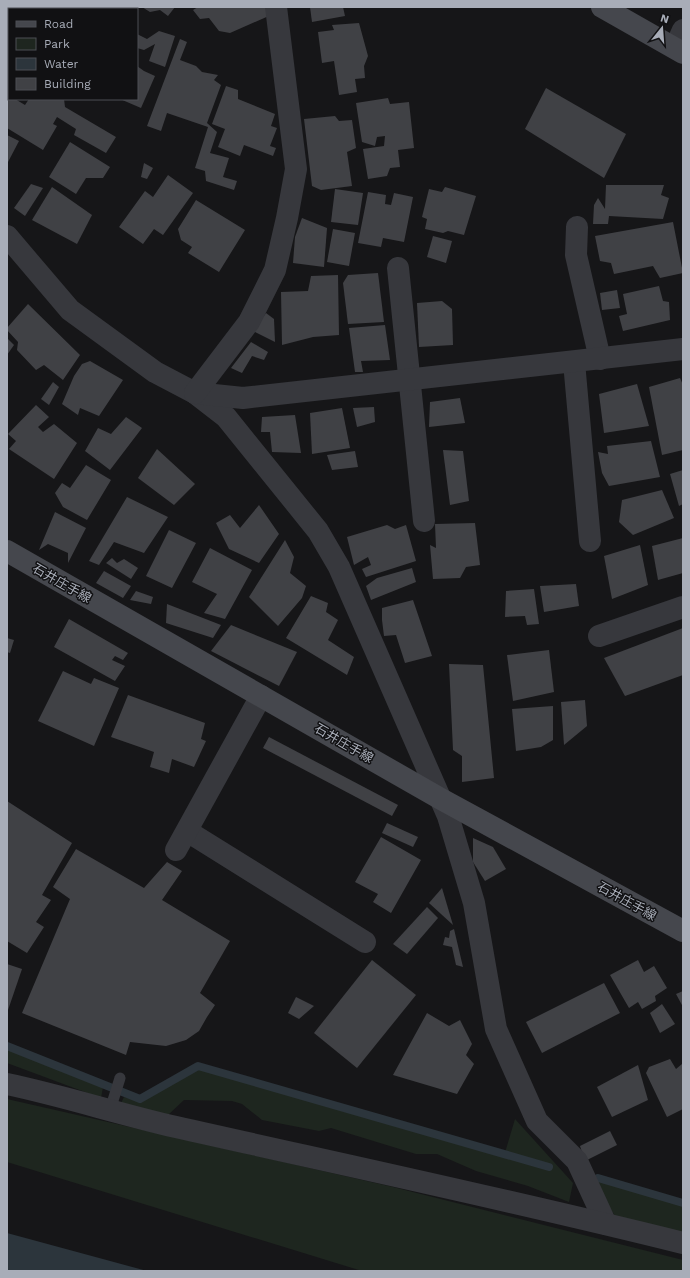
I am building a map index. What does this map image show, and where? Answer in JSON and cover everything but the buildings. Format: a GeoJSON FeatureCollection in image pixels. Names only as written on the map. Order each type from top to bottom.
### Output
{"type":"FeatureCollection","features":[{"type":"Feature","properties":{"kind":"street"},"geometry":{"type":"LineString","coordinates":[[195,393],[249,322],[275,270],[287,218],[296,169],[276,7]]}},
{"type":"Feature","properties":{"kind":"street"},"geometry":{"type":"LineString","coordinates":[[602,7],[680,44]]}},
{"type":"Feature","properties":{"kind":"street"},"geometry":{"type":"LineString","coordinates":[[577,227],[576,255],[600,359]]}},
{"type":"Feature","properties":{"kind":"street"},"geometry":{"type":"LineString","coordinates":[[7,236],[70,310],[155,372],[195,393],[226,417],[318,531],[339,567],[448,816],[474,903],[496,1029],[537,1121],[577,1161],[606,1224]]}},
{"type":"Feature","properties":{"kind":"street"},"geometry":{"type":"LineString","coordinates":[[398,268],[424,521]]}},
{"type":"Feature","properties":{"kind":"street"},"geometry":{"type":"LineString","coordinates":[[195,393],[243,398],[683,349]]}},
{"type":"Feature","properties":{"kind":"street"},"geometry":{"type":"LineString","coordinates":[[574,362],[590,541]]}},
{"type":"Feature","properties":{"kind":"street","name":"石井庄手線"},"geometry":{"type":"LineString","coordinates":[[7,552],[441,799],[683,931]]}},
{"type":"Feature","properties":{"kind":"street"},"geometry":{"type":"LineString","coordinates":[[600,636],[683,607]]}},
{"type":"Feature","properties":{"kind":"street"},"geometry":{"type":"LineString","coordinates":[[176,850],[261,696]]}},
{"type":"Feature","properties":{"kind":"street"},"geometry":{"type":"LineString","coordinates":[[187,831],[365,942]]}},
{"type":"Feature","properties":{"kind":"street"},"geometry":{"type":"LineString","coordinates":[[7,1084],[111,1105],[181,1128],[606,1224],[683,1243]]}},
{"type":"Feature","properties":{"kind":"lane"},"geometry":{"type":"LineString","coordinates":[[111,1105],[120,1078]]}},
{"type":"Feature","properties":{"kind":"green space"},"geometry":{"type":"Polygon","coordinates":[[[7,1048],[103,1087],[101,1098],[7,1063],[7,1048]]]}},
{"type":"Feature","properties":{"kind":"green space"},"geometry":{"type":"Polygon","coordinates":[[[198,1068],[504,1156],[515,1119],[573,1183],[569,1202],[528,1186],[476,1171],[437,1154],[416,1154],[331,1128],[319,1131],[262,1120],[242,1104],[232,1101],[184,1100],[168,1115],[120,1105],[124,1097],[142,1102],[198,1068]]]}},
{"type":"Feature","properties":{"kind":"green space"},"geometry":{"type":"Polygon","coordinates":[[[7,1099],[393,1187],[683,1260],[683,1271],[362,1271],[7,1162],[7,1099]]]}},
{"type":"Feature","properties":{"kind":"green space"},"geometry":{"type":"Polygon","coordinates":[[[592,1179],[683,1204],[683,1234],[615,1216],[592,1179]]]}},
{"type":"Feature","properties":{"kind":"water"},"geometry":{"type":"Polygon","coordinates":[[[7,1233],[147,1271],[7,1271],[7,1233]]]}},
{"type":"Feature","properties":{"kind":"waterway"},"geometry":{"type":"LineString","coordinates":[[7,1046],[140,1099],[198,1066],[549,1167]]}},
{"type":"Feature","properties":{"kind":"waterway"},"geometry":{"type":"LineString","coordinates":[[598,1178],[683,1203]]}}]}
